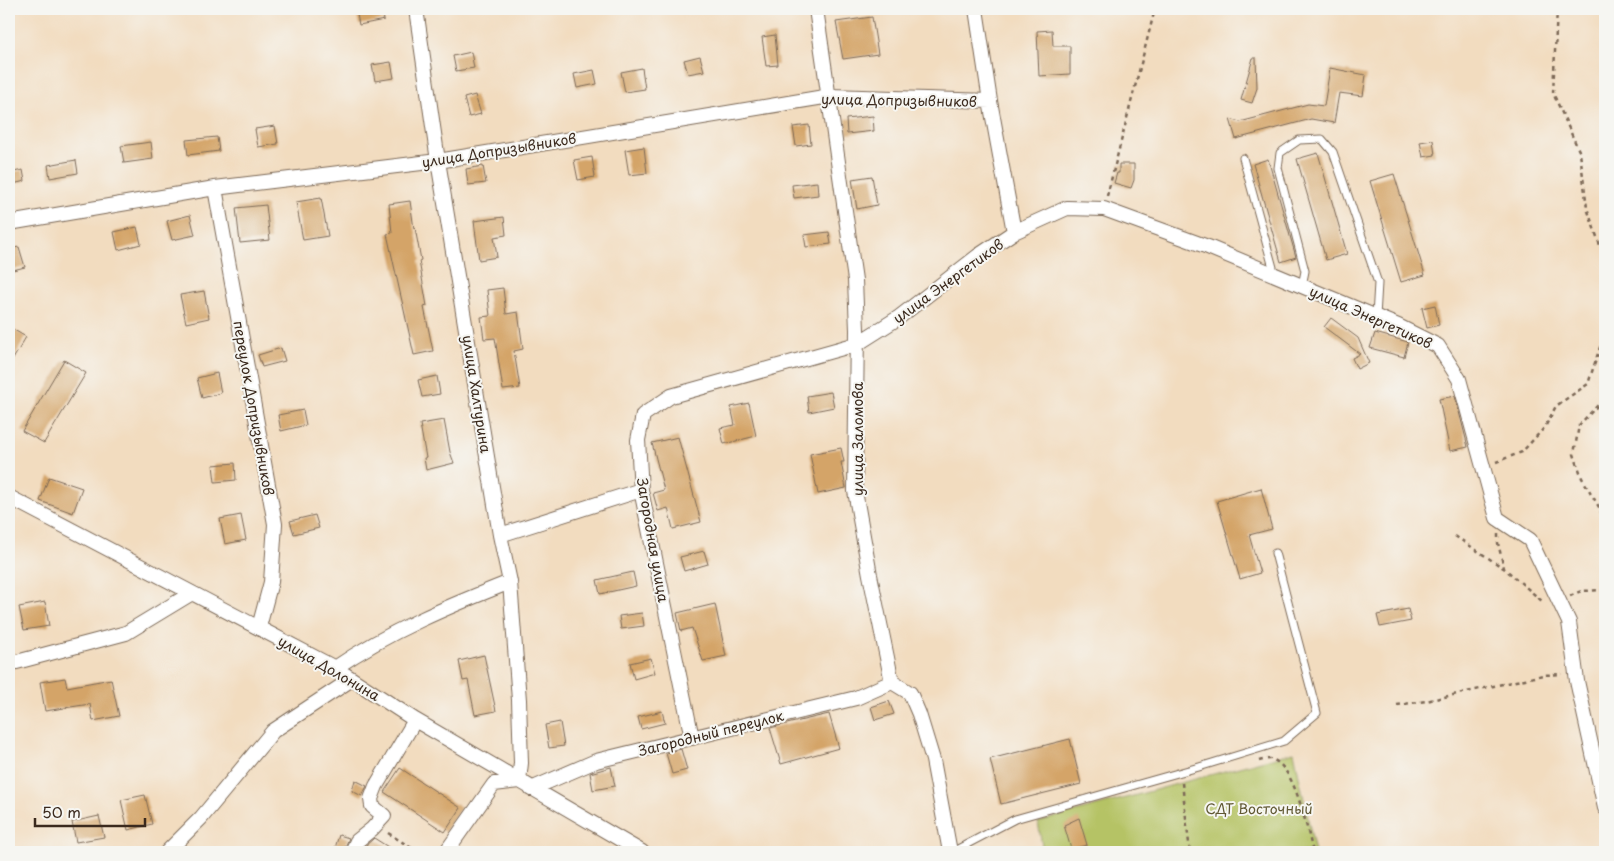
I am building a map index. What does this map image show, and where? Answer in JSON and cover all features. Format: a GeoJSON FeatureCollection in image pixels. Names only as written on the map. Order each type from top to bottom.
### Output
{"type":"FeatureCollection","features":[{"type":"Feature","properties":{"kind":"street","name":"улица Халтурина"},"geometry":{"type":"LineString","coordinates":[[416,9],[438,160],[500,535],[510,582],[520,700],[521,763],[519,781]]}},
{"type":"Feature","properties":{"kind":"street","name":"улица Заломова"},"geometry":{"type":"LineString","coordinates":[[816,9],[855,280],[857,344],[855,491],[892,682]]}},
{"type":"Feature","properties":{"kind":"street"},"geometry":{"type":"LineString","coordinates":[[976,9],[990,101],[1014,232]]}},
{"type":"Feature","properties":{"kind":"street","name":"улица Допризывников"},"geometry":{"type":"LineString","coordinates":[[9,223],[215,188],[438,160],[830,96],[990,101]]}},
{"type":"Feature","properties":{"kind":"street","name":"переулок Допризывников"},"geometry":{"type":"LineString","coordinates":[[215,188],[275,524],[271,582],[258,627]]}},
{"type":"Feature","properties":{"kind":"street","name":"улица Энергетиков"},"geometry":{"type":"LineString","coordinates":[[857,344],[898,318],[978,256],[1014,232],[1067,208],[1104,209],[1208,247],[1398,326],[1438,346],[1459,378],[1497,518]]}},
{"type":"Feature","properties":{"kind":"street","name":"Загородная улица"},"geometry":{"type":"LineString","coordinates":[[692,738],[641,490],[638,440],[644,415],[671,396],[857,344]]}},
{"type":"Feature","properties":{"kind":"street"},"geometry":{"type":"LineString","coordinates":[[500,535],[641,490]]}},
{"type":"Feature","properties":{"kind":"street","name":"улица Долонина"},"geometry":{"type":"LineString","coordinates":[[9,497],[335,668],[415,720],[642,852]]}},
{"type":"Feature","properties":{"kind":"street"},"geometry":{"type":"LineString","coordinates":[[1497,518],[1530,540],[1569,622],[1576,673],[1605,808]]}},
{"type":"Feature","properties":{"kind":"street"},"geometry":{"type":"LineString","coordinates":[[335,668],[365,648],[401,629],[510,582]]}},
{"type":"Feature","properties":{"kind":"street"},"geometry":{"type":"LineString","coordinates":[[9,664],[126,633],[192,593]]}},
{"type":"Feature","properties":{"kind":"street"},"geometry":{"type":"LineString","coordinates":[[167,852],[201,818],[273,731],[352,679]]}},
{"type":"Feature","properties":{"kind":"street"},"geometry":{"type":"LineString","coordinates":[[892,682],[910,694],[919,714],[933,760],[951,852]]}},
{"type":"Feature","properties":{"kind":"street","name":"Загородный переулок"},"geometry":{"type":"LineString","coordinates":[[531,789],[596,761],[856,698],[892,682]]}},
{"type":"Feature","properties":{"kind":"street"},"geometry":{"type":"LineString","coordinates":[[352,852],[356,841],[384,816],[372,806],[371,798],[376,786],[415,720]]}},
{"type":"Feature","properties":{"kind":"street"},"geometry":{"type":"LineString","coordinates":[[446,852],[494,784],[519,781]]}},
{"type":"Feature","properties":{"kind":"lane"},"geometry":{"type":"LineString","coordinates":[[1302,286],[1305,271],[1278,168],[1280,153],[1299,140],[1322,139],[1333,152],[1378,283],[1376,317]]}},
{"type":"Feature","properties":{"kind":"lane"},"geometry":{"type":"LineString","coordinates":[[1243,158],[1275,275]]}},
{"type":"Feature","properties":{"kind":"lane"},"geometry":{"type":"LineString","coordinates":[[951,852],[1014,819],[1284,741],[1317,713],[1275,553]]}},
{"type":"Feature","properties":{"kind":"path"},"geometry":{"type":"LineString","coordinates":[[1104,209],[1155,9]]}},
{"type":"Feature","properties":{"kind":"path"},"geometry":{"type":"LineString","coordinates":[[1557,9],[1553,93],[1580,153],[1587,208],[1605,260]]}},
{"type":"Feature","properties":{"kind":"path"},"geometry":{"type":"LineString","coordinates":[[1484,466],[1522,452],[1545,427],[1556,406],[1588,384],[1605,332]]}},
{"type":"Feature","properties":{"kind":"path"},"geometry":{"type":"LineString","coordinates":[[1605,403],[1599,404],[1579,424],[1574,454],[1582,478],[1599,507],[1605,524]]}},
{"type":"Feature","properties":{"kind":"path"},"geometry":{"type":"LineString","coordinates":[[1497,518],[1498,543],[1505,569]]}},
{"type":"Feature","properties":{"kind":"path"},"geometry":{"type":"LineString","coordinates":[[1455,536],[1505,569],[1542,602],[1560,601],[1581,591],[1605,590]]}},
{"type":"Feature","properties":{"kind":"path"},"geometry":{"type":"LineString","coordinates":[[1397,704],[1426,702],[1543,675],[1576,673]]}},
{"type":"Feature","properties":{"kind":"path"},"geometry":{"type":"LineString","coordinates":[[1251,763],[1269,759],[1279,763],[1294,784],[1312,852]]}},
{"type":"Feature","properties":{"kind":"path"},"geometry":{"type":"LineString","coordinates":[[1182,782],[1190,852]]}},
{"type":"Feature","properties":{"kind":"path"},"geometry":{"type":"LineString","coordinates":[[376,825],[409,846],[415,852]]}},
{"type":"Feature","properties":{"kind":"green space","name":"СДТ Восточный"},"geometry":{"type":"Polygon","coordinates":[[[1294,752],[1315,852],[1043,852],[1038,822],[1294,752]]]}},
{"type":"Feature","properties":{"kind":"building"},"geometry":{"type":"Polygon","coordinates":[[[356,9],[382,9],[384,20],[359,25],[356,9]]]}},
{"type":"Feature","properties":{"kind":"building"},"geometry":{"type":"Polygon","coordinates":[[[872,17],[878,54],[843,59],[836,22],[872,17]]]}},
{"type":"Feature","properties":{"kind":"building"},"geometry":{"type":"Polygon","coordinates":[[[1052,30],[1053,46],[1070,46],[1070,74],[1039,76],[1037,31],[1052,30]]]}},
{"type":"Feature","properties":{"kind":"building"},"geometry":{"type":"Polygon","coordinates":[[[775,35],[778,65],[766,66],[762,37],[775,35]]]}},
{"type":"Feature","properties":{"kind":"building"},"geometry":{"type":"Polygon","coordinates":[[[471,52],[474,68],[456,71],[453,56],[471,52]]]}},
{"type":"Feature","properties":{"kind":"building"},"geometry":{"type":"Polygon","coordinates":[[[700,56],[704,71],[688,74],[684,60],[700,56]]]}},
{"type":"Feature","properties":{"kind":"building"},"geometry":{"type":"Polygon","coordinates":[[[1253,58],[1256,58],[1257,88],[1252,103],[1241,100],[1253,58]]]}},
{"type":"Feature","properties":{"kind":"building"},"geometry":{"type":"Polygon","coordinates":[[[391,62],[394,78],[375,81],[372,65],[391,62]]]}},
{"type":"Feature","properties":{"kind":"building"},"geometry":{"type":"Polygon","coordinates":[[[642,68],[645,89],[625,92],[621,72],[642,68]]]}},
{"type":"Feature","properties":{"kind":"building"},"geometry":{"type":"Polygon","coordinates":[[[1330,68],[1366,75],[1363,96],[1339,93],[1334,123],[1311,119],[1236,139],[1230,119],[1240,122],[1308,104],[1324,106],[1330,68]]]}},
{"type":"Feature","properties":{"kind":"building"},"geometry":{"type":"Polygon","coordinates":[[[594,70],[597,84],[577,88],[574,74],[594,70]]]}},
{"type":"Feature","properties":{"kind":"building"},"geometry":{"type":"Polygon","coordinates":[[[475,95],[481,114],[469,117],[464,98],[475,95]]]}},
{"type":"Feature","properties":{"kind":"building"},"geometry":{"type":"Polygon","coordinates":[[[873,116],[874,131],[847,134],[846,119],[873,116]]]}},
{"type":"Feature","properties":{"kind":"building"},"geometry":{"type":"Polygon","coordinates":[[[809,125],[811,144],[796,146],[793,127],[809,125]]]}},
{"type":"Feature","properties":{"kind":"building"},"geometry":{"type":"Polygon","coordinates":[[[275,126],[278,144],[258,147],[255,129],[275,126]]]}},
{"type":"Feature","properties":{"kind":"building"},"geometry":{"type":"Polygon","coordinates":[[[217,137],[219,151],[188,155],[186,140],[217,137]]]}},
{"type":"Feature","properties":{"kind":"building"},"geometry":{"type":"Polygon","coordinates":[[[1433,140],[1435,155],[1423,157],[1420,142],[1433,140]]]}},
{"type":"Feature","properties":{"kind":"building"},"geometry":{"type":"Polygon","coordinates":[[[151,142],[153,159],[124,163],[121,146],[151,142]]]}},
{"type":"Feature","properties":{"kind":"building"},"geometry":{"type":"Polygon","coordinates":[[[644,147],[647,173],[629,175],[625,150],[644,147]]]}},
{"type":"Feature","properties":{"kind":"building"},"geometry":{"type":"Polygon","coordinates":[[[1318,153],[1347,254],[1326,260],[1297,159],[1318,153]]]}},
{"type":"Feature","properties":{"kind":"building"},"geometry":{"type":"Polygon","coordinates":[[[592,157],[595,177],[578,180],[574,160],[592,157]]]}},
{"type":"Feature","properties":{"kind":"building"},"geometry":{"type":"Polygon","coordinates":[[[1268,159],[1296,257],[1281,262],[1253,164],[1268,159]]]}},
{"type":"Feature","properties":{"kind":"building"},"geometry":{"type":"Polygon","coordinates":[[[76,160],[78,173],[50,178],[48,165],[76,160]]]}},
{"type":"Feature","properties":{"kind":"building"},"geometry":{"type":"Polygon","coordinates":[[[1119,164],[1134,164],[1134,180],[1131,188],[1114,183],[1117,173],[1119,173],[1119,164]]]}},
{"type":"Feature","properties":{"kind":"building"},"geometry":{"type":"Polygon","coordinates":[[[483,166],[486,183],[468,185],[466,169],[483,166]]]}},
{"type":"Feature","properties":{"kind":"building"},"geometry":{"type":"Polygon","coordinates":[[[23,170],[25,181],[9,185],[9,173],[23,170]]]}},
{"type":"Feature","properties":{"kind":"building"},"geometry":{"type":"Polygon","coordinates":[[[1394,174],[1425,275],[1401,282],[1370,181],[1394,174]]]}},
{"type":"Feature","properties":{"kind":"building"},"geometry":{"type":"Polygon","coordinates":[[[872,176],[877,205],[857,209],[852,179],[872,176]]]}},
{"type":"Feature","properties":{"kind":"building"},"geometry":{"type":"Polygon","coordinates":[[[817,182],[818,195],[794,198],[792,185],[817,182]]]}},
{"type":"Feature","properties":{"kind":"building"},"geometry":{"type":"Polygon","coordinates":[[[321,198],[328,236],[303,240],[296,202],[321,198]]]}},
{"type":"Feature","properties":{"kind":"building"},"geometry":{"type":"Polygon","coordinates":[[[410,201],[421,260],[419,261],[427,306],[424,307],[433,351],[414,355],[387,234],[392,233],[389,204],[410,201]]]}},
{"type":"Feature","properties":{"kind":"building"},"geometry":{"type":"Polygon","coordinates":[[[266,205],[270,240],[240,243],[236,208],[266,205]]]}},
{"type":"Feature","properties":{"kind":"building"},"geometry":{"type":"Polygon","coordinates":[[[190,215],[195,235],[172,240],[167,221],[190,215]]]}},
{"type":"Feature","properties":{"kind":"building"},"geometry":{"type":"Polygon","coordinates":[[[504,217],[506,235],[494,237],[497,257],[479,260],[474,221],[504,217]]]}},
{"type":"Feature","properties":{"kind":"building"},"geometry":{"type":"Polygon","coordinates":[[[137,227],[141,244],[118,250],[114,232],[137,227]]]}},
{"type":"Feature","properties":{"kind":"building"},"geometry":{"type":"Polygon","coordinates":[[[829,232],[831,244],[806,247],[804,235],[829,232]]]}},
{"type":"Feature","properties":{"kind":"building"},"geometry":{"type":"Polygon","coordinates":[[[19,247],[25,267],[9,271],[9,249],[19,247]]]}},
{"type":"Feature","properties":{"kind":"building"},"geometry":{"type":"Polygon","coordinates":[[[503,288],[506,314],[518,312],[523,349],[514,351],[520,388],[503,390],[495,338],[484,339],[481,317],[490,316],[487,290],[503,288]]]}},
{"type":"Feature","properties":{"kind":"building"},"geometry":{"type":"Polygon","coordinates":[[[204,291],[209,318],[186,323],[180,295],[204,291]]]}},
{"type":"Feature","properties":{"kind":"building"},"geometry":{"type":"Polygon","coordinates":[[[1435,305],[1439,325],[1427,328],[1422,308],[1435,305]]]}},
{"type":"Feature","properties":{"kind":"building"},"geometry":{"type":"Polygon","coordinates":[[[1331,318],[1358,338],[1369,363],[1357,369],[1352,358],[1360,354],[1324,327],[1331,318]]]}},
{"type":"Feature","properties":{"kind":"building"},"geometry":{"type":"Polygon","coordinates":[[[9,327],[26,337],[9,366],[9,327]]]}},
{"type":"Feature","properties":{"kind":"building"},"geometry":{"type":"Polygon","coordinates":[[[1375,333],[1408,342],[1404,357],[1370,348],[1375,333]]]}},
{"type":"Feature","properties":{"kind":"building"},"geometry":{"type":"Polygon","coordinates":[[[281,348],[285,361],[262,367],[258,355],[281,348]]]}},
{"type":"Feature","properties":{"kind":"building"},"geometry":{"type":"Polygon","coordinates":[[[64,360],[86,373],[44,443],[22,431],[64,360]]]}},
{"type":"Feature","properties":{"kind":"building"},"geometry":{"type":"Polygon","coordinates":[[[217,373],[221,393],[202,398],[197,378],[217,373]]]}},
{"type":"Feature","properties":{"kind":"building"},"geometry":{"type":"Polygon","coordinates":[[[437,376],[440,394],[422,397],[418,380],[437,376]]]}},
{"type":"Feature","properties":{"kind":"building"},"geometry":{"type":"Polygon","coordinates":[[[831,392],[834,407],[809,412],[807,396],[831,392]]]}},
{"type":"Feature","properties":{"kind":"building"},"geometry":{"type":"Polygon","coordinates":[[[1455,396],[1468,447],[1450,451],[1439,399],[1455,396]]]}},
{"type":"Feature","properties":{"kind":"building"},"geometry":{"type":"Polygon","coordinates":[[[749,403],[756,436],[724,444],[720,428],[735,425],[731,407],[749,403]]]}},
{"type":"Feature","properties":{"kind":"building"},"geometry":{"type":"Polygon","coordinates":[[[303,410],[306,425],[281,431],[278,415],[303,410]]]}},
{"type":"Feature","properties":{"kind":"building"},"geometry":{"type":"Polygon","coordinates":[[[444,420],[454,463],[426,470],[424,458],[426,458],[420,424],[444,420]]]}},
{"type":"Feature","properties":{"kind":"building"},"geometry":{"type":"Polygon","coordinates":[[[678,437],[701,522],[673,529],[668,508],[658,511],[653,493],[664,490],[652,443],[678,437]]]}},
{"type":"Feature","properties":{"kind":"building"},"geometry":{"type":"Polygon","coordinates":[[[841,448],[844,462],[841,462],[846,488],[818,494],[810,454],[841,448]]]}},
{"type":"Feature","properties":{"kind":"building"},"geometry":{"type":"Polygon","coordinates":[[[235,463],[236,480],[215,482],[213,465],[235,463]]]}},
{"type":"Feature","properties":{"kind":"building"},"geometry":{"type":"Polygon","coordinates":[[[49,477],[82,488],[73,513],[40,501],[49,477]]]}},
{"type":"Feature","properties":{"kind":"building"},"geometry":{"type":"Polygon","coordinates":[[[1261,488],[1272,529],[1249,535],[1260,573],[1240,579],[1217,501],[1261,488]]]}},
{"type":"Feature","properties":{"kind":"building"},"geometry":{"type":"Polygon","coordinates":[[[241,515],[246,540],[225,544],[220,519],[241,515]]]}},
{"type":"Feature","properties":{"kind":"building"},"geometry":{"type":"Polygon","coordinates":[[[315,515],[319,528],[294,534],[290,521],[315,515]]]}},
{"type":"Feature","properties":{"kind":"building"},"geometry":{"type":"Polygon","coordinates":[[[704,551],[708,564],[684,571],[680,557],[704,551]]]}},
{"type":"Feature","properties":{"kind":"building"},"geometry":{"type":"Polygon","coordinates":[[[633,572],[636,586],[600,594],[597,580],[633,572]]]}},
{"type":"Feature","properties":{"kind":"building"},"geometry":{"type":"Polygon","coordinates":[[[45,602],[49,626],[24,630],[19,607],[45,602]]]}},
{"type":"Feature","properties":{"kind":"building"},"geometry":{"type":"Polygon","coordinates":[[[715,604],[726,656],[703,661],[692,628],[681,631],[677,613],[715,604]]]}},
{"type":"Feature","properties":{"kind":"building"},"geometry":{"type":"Polygon","coordinates":[[[1408,609],[1411,621],[1380,627],[1377,615],[1408,609]]]}},
{"type":"Feature","properties":{"kind":"building"},"geometry":{"type":"Polygon","coordinates":[[[642,613],[644,626],[621,629],[619,616],[642,613]]]}},
{"type":"Feature","properties":{"kind":"building"},"geometry":{"type":"Polygon","coordinates":[[[484,655],[496,711],[475,715],[468,680],[463,681],[459,661],[484,655]]]}},
{"type":"Feature","properties":{"kind":"building"},"geometry":{"type":"Polygon","coordinates":[[[651,658],[655,673],[634,679],[630,663],[651,658]]]}},
{"type":"Feature","properties":{"kind":"building"},"geometry":{"type":"Polygon","coordinates":[[[65,678],[67,687],[111,679],[119,716],[93,721],[90,704],[45,711],[40,682],[65,678]]]}},
{"type":"Feature","properties":{"kind":"building"},"geometry":{"type":"Polygon","coordinates":[[[889,701],[894,714],[875,720],[871,707],[889,701]]]}},
{"type":"Feature","properties":{"kind":"building"},"geometry":{"type":"Polygon","coordinates":[[[662,711],[665,723],[641,729],[638,717],[662,711]]]}},
{"type":"Feature","properties":{"kind":"building"},"geometry":{"type":"Polygon","coordinates":[[[829,714],[839,748],[781,764],[770,728],[829,714]]]}},
{"type":"Feature","properties":{"kind":"building"},"geometry":{"type":"Polygon","coordinates":[[[560,722],[564,746],[549,748],[545,725],[560,722]]]}},
{"type":"Feature","properties":{"kind":"building"},"geometry":{"type":"Polygon","coordinates":[[[1070,739],[1081,784],[1001,804],[990,759],[1070,739]]]}},
{"type":"Feature","properties":{"kind":"building"},"geometry":{"type":"Polygon","coordinates":[[[681,749],[687,770],[672,774],[666,753],[681,749]]]}},
{"type":"Feature","properties":{"kind":"building"},"geometry":{"type":"Polygon","coordinates":[[[611,767],[615,786],[593,790],[590,773],[611,767]]]}},
{"type":"Feature","properties":{"kind":"building"},"geometry":{"type":"Polygon","coordinates":[[[400,768],[461,808],[445,832],[384,792],[400,768]]]}},
{"type":"Feature","properties":{"kind":"building"},"geometry":{"type":"Polygon","coordinates":[[[355,780],[367,786],[362,796],[352,791],[355,780]]]}},
{"type":"Feature","properties":{"kind":"building"},"geometry":{"type":"Polygon","coordinates":[[[145,795],[152,824],[128,830],[121,800],[145,795]]]}},
{"type":"Feature","properties":{"kind":"building"},"geometry":{"type":"Polygon","coordinates":[[[99,816],[104,837],[76,842],[72,822],[99,816]]]}},
{"type":"Feature","properties":{"kind":"building"},"geometry":{"type":"Polygon","coordinates":[[[1079,818],[1087,845],[1071,849],[1064,825],[1079,818]]]}},
{"type":"Feature","properties":{"kind":"building"},"geometry":{"type":"Polygon","coordinates":[[[339,835],[349,838],[344,850],[335,848],[339,835]]]}},
{"type":"Feature","properties":{"kind":"building"},"geometry":{"type":"Polygon","coordinates":[[[374,838],[396,852],[362,852],[364,847],[374,838]]]}}]}
